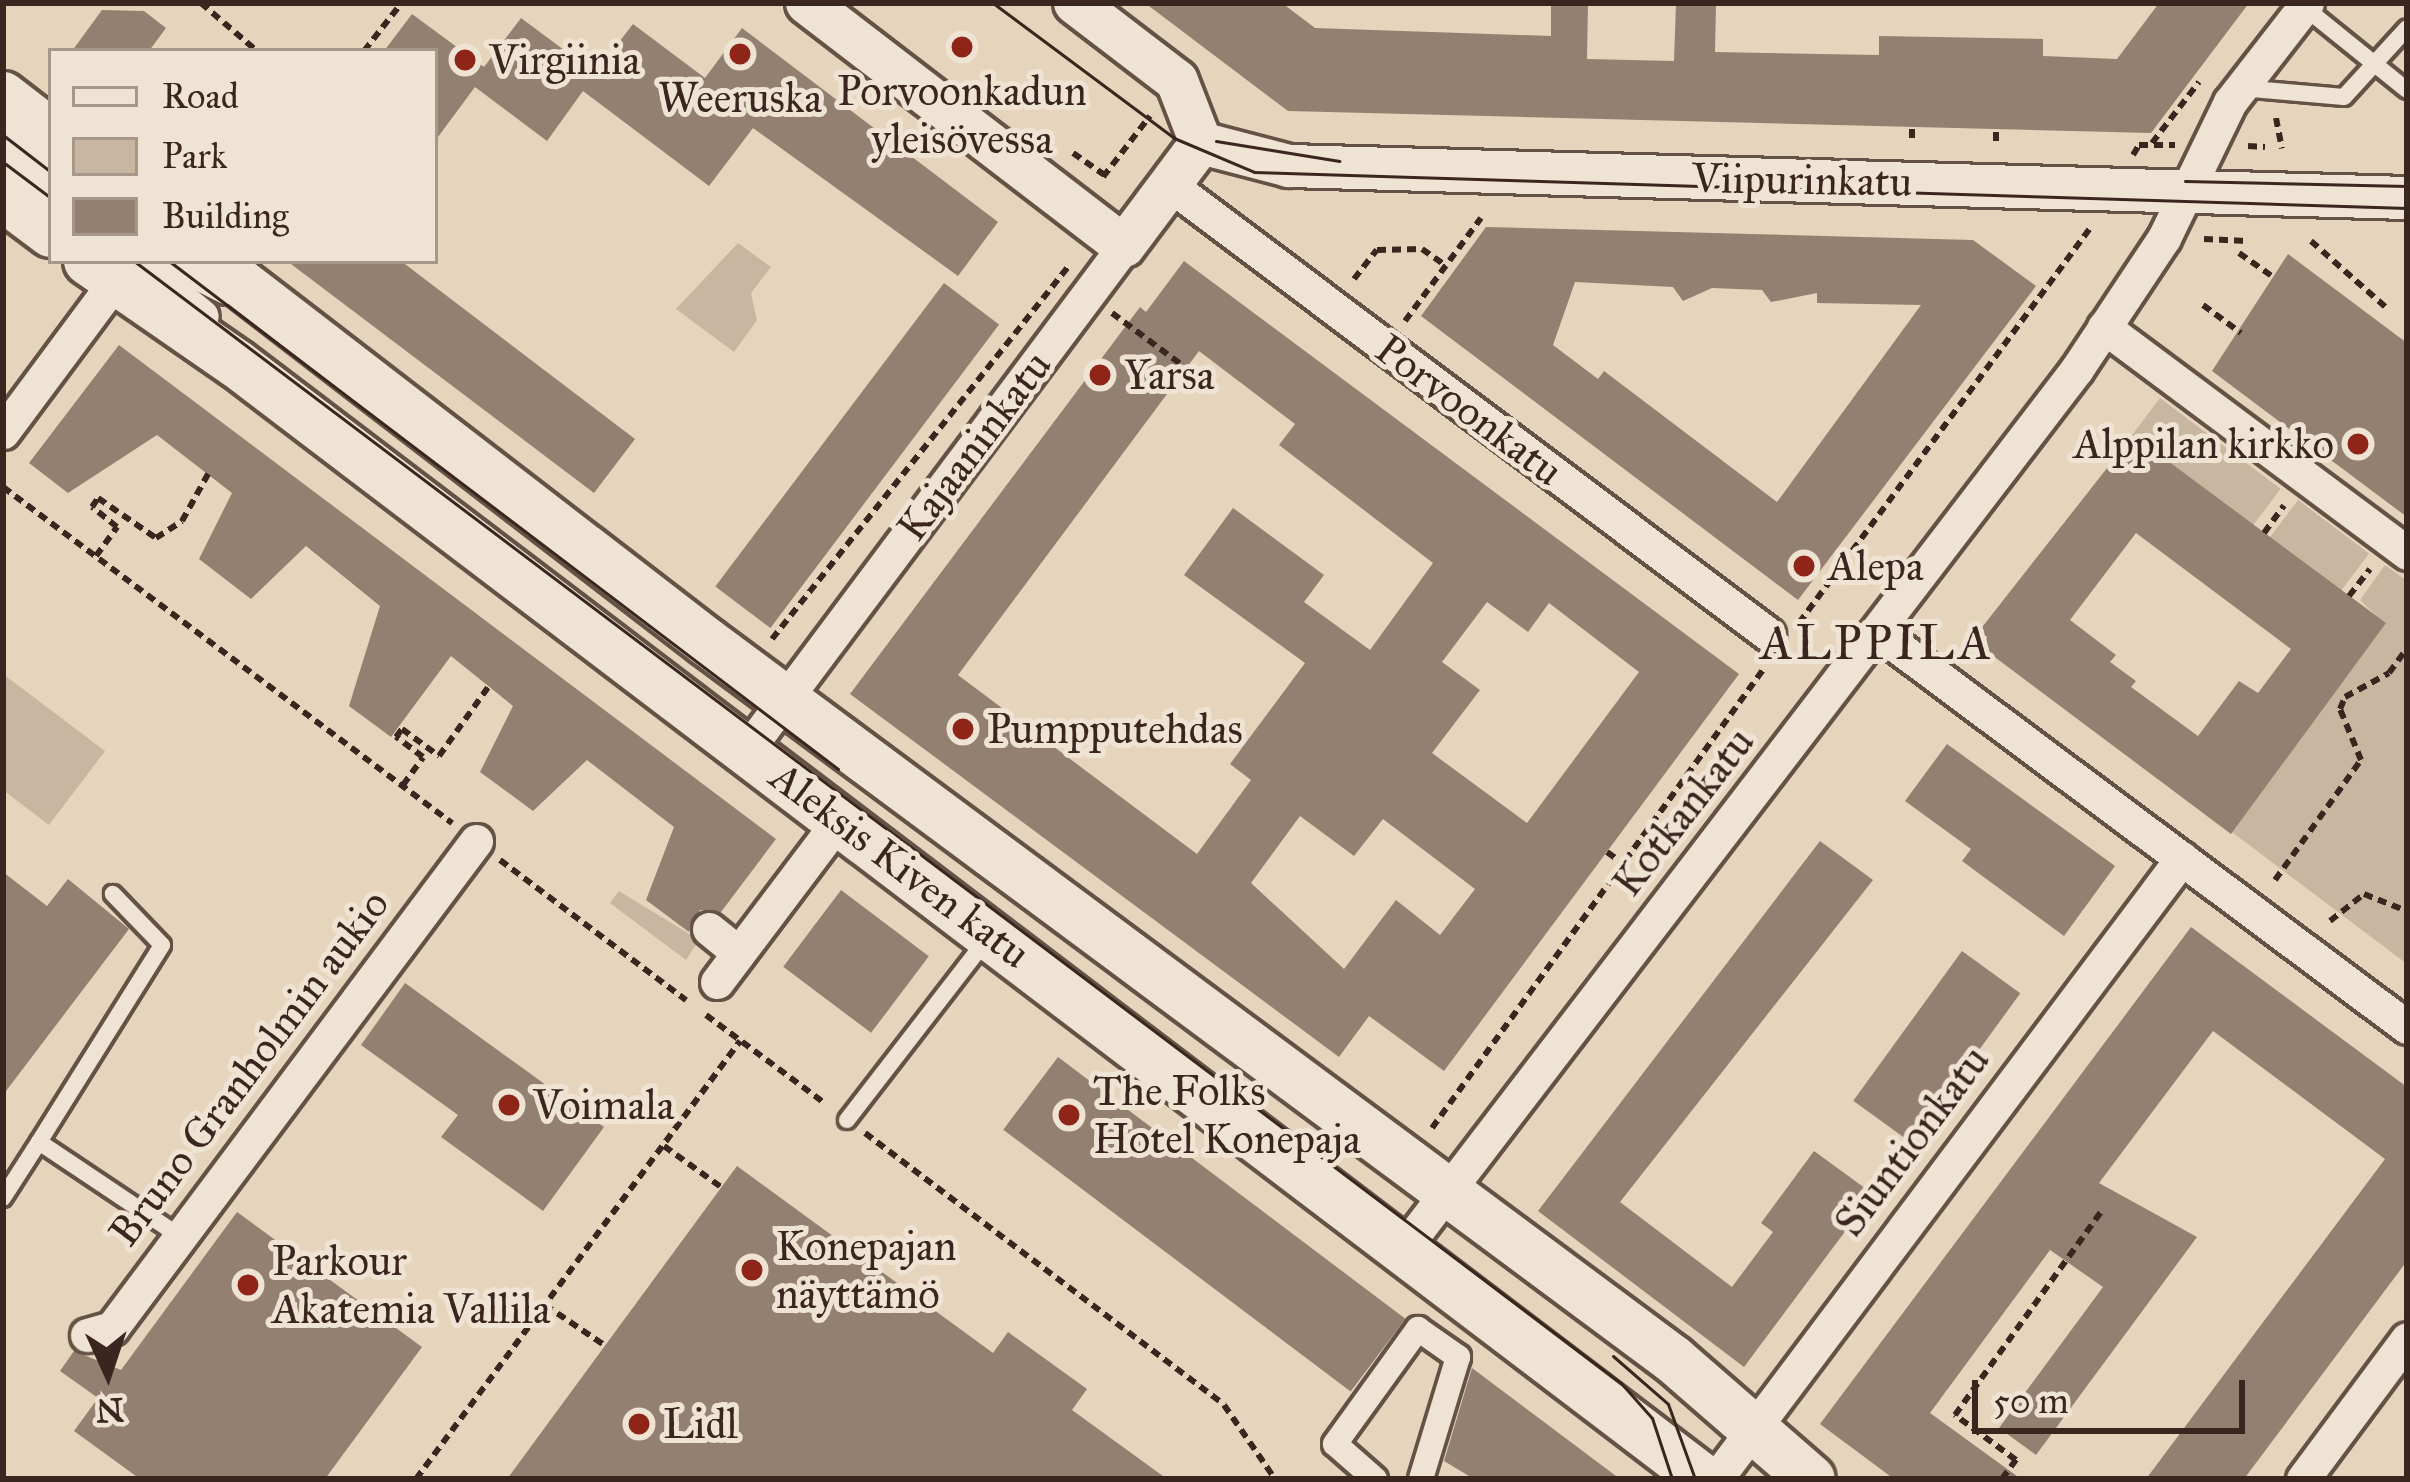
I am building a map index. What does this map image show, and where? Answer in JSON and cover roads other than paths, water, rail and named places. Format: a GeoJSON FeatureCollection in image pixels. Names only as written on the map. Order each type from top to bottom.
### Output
{"type":"FeatureCollection","features":[{"type":"Feature","properties":{"kind":"main road"},"geometry":{"type":"LineString","coordinates":[[3,96],[48,131]]}},
{"type":"Feature","properties":{"kind":"main road"},"geometry":{"type":"LineString","coordinates":[[3,197],[48,231]]}},
{"type":"Feature","properties":{"kind":"main road","name":"Aleksis Kiven katu"},"geometry":{"type":"LineString","coordinates":[[215,264],[254,301],[1753,1428],[1811,1479]]}},
{"type":"Feature","properties":{"kind":"main road","name":"Aleksis Kiven katu"},"geometry":{"type":"LineString","coordinates":[[112,268],[1704,1479]]}},
{"type":"Feature","properties":{"kind":"street"},"geometry":{"type":"LineString","coordinates":[[807,3],[1124,246]]}},
{"type":"Feature","properties":{"kind":"street"},"geometry":{"type":"LineString","coordinates":[[1075,3],[1178,81],[1202,143]]}},
{"type":"Feature","properties":{"kind":"street","name":"Kotkankatu"},"geometry":{"type":"LineString","coordinates":[[1404,1248],[1878,632],[2104,327],[2188,190],[2241,88],[2305,5]]}},
{"type":"Feature","properties":{"kind":"street"},"geometry":{"type":"LineString","coordinates":[[3,135],[48,170]]}},
{"type":"Feature","properties":{"kind":"street","name":"Kajaaninkatu"},"geometry":{"type":"LineString","coordinates":[[747,750],[1202,143]]}},
{"type":"Feature","properties":{"kind":"street","name":"Viipurinkatu"},"geometry":{"type":"LineString","coordinates":[[1202,143],[1289,166],[2407,198]]}},
{"type":"Feature","properties":{"kind":"street"},"geometry":{"type":"LineString","coordinates":[[3,162],[48,196]]}},
{"type":"Feature","properties":{"kind":"street","name":"Porvoonkatu"},"geometry":{"type":"LineString","coordinates":[[1170,185],[1768,634]]}},
{"type":"Feature","properties":{"kind":"street"},"geometry":{"type":"LineString","coordinates":[[180,264],[254,301]]}},
{"type":"Feature","properties":{"kind":"street"},"geometry":{"type":"LineString","coordinates":[[3,432],[112,268]]}},
{"type":"Feature","properties":{"kind":"street"},"geometry":{"type":"LineString","coordinates":[[2104,327],[2393,555]]}},
{"type":"Feature","properties":{"kind":"street"},"geometry":{"type":"LineString","coordinates":[[1878,632],[2407,1027]]}},
{"type":"Feature","properties":{"kind":"street"},"geometry":{"type":"LineString","coordinates":[[717,982],[840,819]]}},
{"type":"Feature","properties":{"kind":"street","name":"Bruno Granholmin aukio"},"geometry":{"type":"LineString","coordinates":[[87,1335],[112,1328],[476,841]]}},
{"type":"Feature","properties":{"kind":"street","name":"Siuntionkatu"},"geometry":{"type":"LineString","coordinates":[[1717,1479],[2182,858]]}},
{"type":"Feature","properties":{"kind":"street"},"geometry":{"type":"LineString","coordinates":[[709,929],[740,953]]}},
{"type":"Feature","properties":{"kind":"street"},"geometry":{"type":"LineString","coordinates":[[1375,1479],[1335,1444],[1418,1329],[1458,1357],[1421,1479]]}},
{"type":"Feature","properties":{"kind":"street"},"geometry":{"type":"LineString","coordinates":[[2303,1479],[2407,1339]]}},
{"type":"Feature","properties":{"kind":"lane"},"geometry":{"type":"LineString","coordinates":[[2305,5],[2407,90]]}},
{"type":"Feature","properties":{"kind":"lane"},"geometry":{"type":"LineString","coordinates":[[2241,88],[2344,97],[2407,28]]}},
{"type":"Feature","properties":{"kind":"lane"},"geometry":{"type":"LineString","coordinates":[[3,1198],[162,944],[113,894]]}},
{"type":"Feature","properties":{"kind":"lane"},"geometry":{"type":"LineString","coordinates":[[847,1120],[991,933]]}},
{"type":"Feature","properties":{"kind":"lane"},"geometry":{"type":"LineString","coordinates":[[39,1142],[178,1235]]}},
{"type":"Feature","properties":{"kind":"tram line"},"geometry":{"type":"LineString","coordinates":[[993,3],[1174,138],[1254,172],[2407,208]]}},
{"type":"Feature","properties":{"kind":"tram line"},"geometry":{"type":"LineString","coordinates":[[3,135],[48,170]]}},
{"type":"Feature","properties":{"kind":"tram line"},"geometry":{"type":"LineString","coordinates":[[1216,141],[1339,161]]}},
{"type":"Feature","properties":{"kind":"tram line"},"geometry":{"type":"LineString","coordinates":[[3,162],[48,196]]}},
{"type":"Feature","properties":{"kind":"tram line"},"geometry":{"type":"LineString","coordinates":[[2185,181],[2407,186]]}},
{"type":"Feature","properties":{"kind":"tram line"},"geometry":{"type":"LineString","coordinates":[[138,264],[1621,1383],[1652,1418],[1672,1479]]}},
{"type":"Feature","properties":{"kind":"tram line"},"geometry":{"type":"LineString","coordinates":[[173,264],[838,769]]}},
{"type":"Feature","properties":{"kind":"tram line"},"geometry":{"type":"LineString","coordinates":[[1613,1356],[1668,1404],[1695,1479]]}},
{"type":"Feature","properties":{"kind":"place","name":"Porvoonkadun yleisövessa"},"geometry":{"type":"Point","coordinates":[962,47]}},
{"type":"Feature","properties":{"kind":"place","name":"Weeruska"},"geometry":{"type":"Point","coordinates":[740,54]}},
{"type":"Feature","properties":{"kind":"place","name":"Virgiinia"},"geometry":{"type":"Point","coordinates":[465,60]}},
{"type":"Feature","properties":{"kind":"place","name":"Yarsa"},"geometry":{"type":"Point","coordinates":[1100,375]}},
{"type":"Feature","properties":{"kind":"place","name":"Alppilan kirkko"},"geometry":{"type":"Point","coordinates":[2358,444]}},
{"type":"Feature","properties":{"kind":"place","name":"Alepa"},"geometry":{"type":"Point","coordinates":[1804,566]}},
{"type":"Feature","properties":{"kind":"place","name":"Pumpputehdas"},"geometry":{"type":"Point","coordinates":[963,729]}},
{"type":"Feature","properties":{"kind":"place","name":"Voimala"},"geometry":{"type":"Point","coordinates":[509,1105]}},
{"type":"Feature","properties":{"kind":"place","name":"The Folks Hotel Konepaja"},"geometry":{"type":"Point","coordinates":[1069,1115]}},
{"type":"Feature","properties":{"kind":"place","name":"Konepajan näyttämö"},"geometry":{"type":"Point","coordinates":[752,1270]}},
{"type":"Feature","properties":{"kind":"place","name":"Parkour Akatemia Vallila"},"geometry":{"type":"Point","coordinates":[248,1285]}},
{"type":"Feature","properties":{"kind":"place","name":"Lidl"},"geometry":{"type":"Point","coordinates":[639,1424]}},
{"type":"Feature","properties":{"kind":"district","name":"ALPPILA"},"geometry":{"type":"Point","coordinates":[1877,643]}}]}
